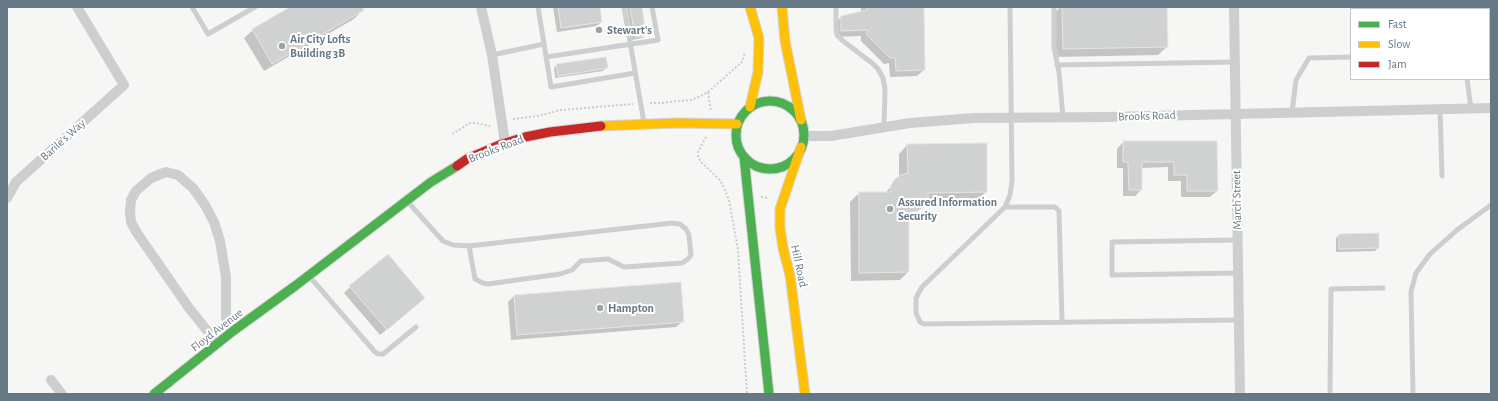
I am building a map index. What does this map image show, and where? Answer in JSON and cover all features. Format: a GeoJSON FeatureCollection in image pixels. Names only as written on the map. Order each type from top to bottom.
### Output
{"type":"FeatureCollection","features":[{"type":"Feature","properties":{"kind":"main road"},"geometry":{"type":"LineString","coordinates":[[750,7],[759,38],[758,72],[750,107]]}},
{"type":"Feature","properties":{"kind":"main road"},"geometry":{"type":"LineString","coordinates":[[782,7],[785,41],[802,125],[804,136],[802,147],[795,157],[786,164],[776,168],[764,168],[753,164],[744,157],[738,147],[736,136],[737,124],[742,115],[750,107],[760,102],[770,101],[781,103],[798,115],[802,125]]}},
{"type":"Feature","properties":{"kind":"main road","name":"Brooks Road"},"geometry":{"type":"LineString","coordinates":[[295,286],[430,182],[467,159],[505,143],[550,132],[608,125],[676,123],[737,124]]}},
{"type":"Feature","properties":{"kind":"main road","name":"Hill Road"},"geometry":{"type":"LineString","coordinates":[[802,147],[780,209],[780,228],[783,248],[790,275],[805,394]]}},
{"type":"Feature","properties":{"kind":"main road"},"geometry":{"type":"LineString","coordinates":[[744,157],[769,394]]}},
{"type":"Feature","properties":{"kind":"main road","name":"Floyd Avenue"},"geometry":{"type":"LineString","coordinates":[[154,394],[217,344],[295,286]]}},
{"type":"Feature","properties":{"kind":"street","name":"Barile's Way"},"geometry":{"type":"LineString","coordinates":[[7,198],[16,182],[124,85],[77,7]]}},
{"type":"Feature","properties":{"kind":"street"},"geometry":{"type":"LineString","coordinates":[[482,7],[492,55],[505,143]]}},
{"type":"Feature","properties":{"kind":"street","name":"March Street"},"geometry":{"type":"LineString","coordinates":[[1234,7],[1240,394]]}},
{"type":"Feature","properties":{"kind":"street","name":"Brooks Road"},"geometry":{"type":"LineString","coordinates":[[804,136],[831,136],[910,123],[946,119],[1491,108]]}},
{"type":"Feature","properties":{"kind":"street"},"geometry":{"type":"LineString","coordinates":[[217,344],[189,308],[131,222],[131,200],[136,191],[151,178],[166,172],[178,175],[193,188],[205,205],[214,222],[220,241],[226,277],[226,318],[234,331]]}},
{"type":"Feature","properties":{"kind":"street"},"geometry":{"type":"LineString","coordinates":[[51,380],[62,394]]}},
{"type":"Feature","properties":{"kind":"lane"},"geometry":{"type":"LineString","coordinates":[[192,7],[208,34],[255,7]]}},
{"type":"Feature","properties":{"kind":"lane"},"geometry":{"type":"LineString","coordinates":[[538,7],[551,87],[635,73]]}},
{"type":"Feature","properties":{"kind":"lane"},"geometry":{"type":"LineString","coordinates":[[624,7],[644,124]]}},
{"type":"Feature","properties":{"kind":"lane"},"geometry":{"type":"LineString","coordinates":[[546,57],[658,40],[652,7]]}},
{"type":"Feature","properties":{"kind":"lane"},"geometry":{"type":"LineString","coordinates":[[836,7],[837,35],[872,63],[878,69],[883,78],[885,89],[884,127]]}},
{"type":"Feature","properties":{"kind":"lane"},"geometry":{"type":"LineString","coordinates":[[1010,7],[1012,118],[1012,181],[1010,195],[1005,207],[922,287],[916,298],[917,318],[924,324],[1239,320]]}},
{"type":"Feature","properties":{"kind":"lane"},"geometry":{"type":"LineString","coordinates":[[1054,7],[1054,48],[1063,117]]}},
{"type":"Feature","properties":{"kind":"lane"},"geometry":{"type":"LineString","coordinates":[[492,55],[544,44]]}},
{"type":"Feature","properties":{"kind":"lane"},"geometry":{"type":"LineString","coordinates":[[1292,112],[1296,80],[1309,58],[1350,57]]}},
{"type":"Feature","properties":{"kind":"lane"},"geometry":{"type":"LineString","coordinates":[[1057,65],[1235,62]]}},
{"type":"Feature","properties":{"kind":"lane"},"geometry":{"type":"LineString","coordinates":[[1467,80],[1471,109]]}},
{"type":"Feature","properties":{"kind":"lane"},"geometry":{"type":"LineString","coordinates":[[1440,109],[1442,176]]}},
{"type":"Feature","properties":{"kind":"lane"},"geometry":{"type":"LineString","coordinates":[[406,200],[443,241],[453,245],[469,246],[680,224],[686,229],[689,235],[691,255],[682,263],[624,267],[608,259],[581,261],[572,270],[560,274],[488,284],[475,279],[469,246]]}},
{"type":"Feature","properties":{"kind":"lane"},"geometry":{"type":"LineString","coordinates":[[1413,394],[1411,292],[1416,273],[1430,254],[1457,230],[1491,205]]}},
{"type":"Feature","properties":{"kind":"lane"},"geometry":{"type":"LineString","coordinates":[[1005,207],[1055,207],[1059,211],[1062,322]]}},
{"type":"Feature","properties":{"kind":"lane"},"geometry":{"type":"LineString","coordinates":[[1238,240],[1112,242],[1112,275],[1239,273]]}},
{"type":"Feature","properties":{"kind":"lane"},"geometry":{"type":"LineString","coordinates":[[309,275],[378,354],[383,354],[416,327]]}},
{"type":"Feature","properties":{"kind":"lane"},"geometry":{"type":"LineString","coordinates":[[1330,394],[1331,288],[1383,288]]}},
{"type":"Feature","properties":{"kind":"path"},"geometry":{"type":"LineString","coordinates":[[452,134],[470,123],[488,126],[520,117],[538,116],[561,110],[661,104],[691,100],[708,92],[742,62],[746,50]]}},
{"type":"Feature","properties":{"kind":"path"},"geometry":{"type":"LineString","coordinates":[[708,92],[712,115]]}},
{"type":"Feature","properties":{"kind":"path"},"geometry":{"type":"LineString","coordinates":[[701,145],[698,152],[698,157],[701,162],[720,180],[726,190],[729,200],[738,250],[747,394]]}},
{"type":"Feature","properties":{"kind":"building","name":"Air City Lofts Building 3B"},"geometry":{"type":"Polygon","coordinates":[[[290,7],[362,7],[364,10],[272,64],[252,29],[290,7]]]}},
{"type":"Feature","properties":{"kind":"building"},"geometry":{"type":"Polygon","coordinates":[[[558,7],[600,7],[602,22],[561,28],[558,7]]]}},
{"type":"Feature","properties":{"kind":"building"},"geometry":{"type":"Polygon","coordinates":[[[630,7],[642,7],[646,36],[635,37],[630,7]]]}},
{"type":"Feature","properties":{"kind":"building"},"geometry":{"type":"Polygon","coordinates":[[[867,7],[924,7],[925,70],[896,71],[895,58],[890,58],[867,35],[867,30],[841,31],[841,16],[867,10],[867,7]]]}},
{"type":"Feature","properties":{"kind":"building"},"geometry":{"type":"Polygon","coordinates":[[[1062,7],[1167,7],[1168,47],[1063,49],[1062,7]]]}},
{"type":"Feature","properties":{"kind":"building"},"geometry":{"type":"Polygon","coordinates":[[[606,57],[608,68],[558,76],[556,64],[606,57]]]}},
{"type":"Feature","properties":{"kind":"building"},"geometry":{"type":"Polygon","coordinates":[[[1123,141],[1217,141],[1218,191],[1187,191],[1187,175],[1174,175],[1174,162],[1142,162],[1142,190],[1129,190],[1128,162],[1123,162],[1123,141]]]}},
{"type":"Feature","properties":{"kind":"building","name":"Assured Information Security"},"geometry":{"type":"Polygon","coordinates":[[[987,143],[987,192],[928,193],[928,200],[925,206],[918,211],[909,213],[909,272],[859,273],[859,192],[891,192],[891,185],[895,179],[908,173],[907,144],[987,143]]]}},
{"type":"Feature","properties":{"kind":"building"},"geometry":{"type":"Polygon","coordinates":[[[1379,233],[1379,248],[1339,249],[1339,234],[1379,233]]]}},
{"type":"Feature","properties":{"kind":"building"},"geometry":{"type":"Polygon","coordinates":[[[388,254],[425,298],[387,330],[349,286],[388,254]]]}},
{"type":"Feature","properties":{"kind":"building"},"geometry":{"type":"Polygon","coordinates":[[[681,282],[684,322],[517,335],[514,295],[681,282]]]}},
{"type":"Feature","properties":{"kind":"traffic: fast"},"geometry":{"type":"LineString","coordinates":[[770,101],[783,104],[794,111],[801,122],[804,135],[801,148],[794,159],[783,166],[770,169],[757,166],[746,159],[739,148],[736,135],[739,122],[746,111],[757,104],[770,101]]}},
{"type":"Feature","properties":{"kind":"traffic: fast"},"geometry":{"type":"LineString","coordinates":[[744,157],[769,394]]}},
{"type":"Feature","properties":{"kind":"traffic: fast"},"geometry":{"type":"LineString","coordinates":[[154,394],[233,331],[295,286],[431,182],[457,166]]}},
{"type":"Feature","properties":{"kind":"traffic: slow"},"geometry":{"type":"LineString","coordinates":[[750,7],[759,38],[758,72],[750,107]]}},
{"type":"Feature","properties":{"kind":"traffic: slow"},"geometry":{"type":"LineString","coordinates":[[782,7],[785,41],[801,120]]}},
{"type":"Feature","properties":{"kind":"traffic: slow"},"geometry":{"type":"LineString","coordinates":[[601,126],[676,123],[737,124]]}},
{"type":"Feature","properties":{"kind":"traffic: slow"},"geometry":{"type":"LineString","coordinates":[[801,147],[780,209],[780,228],[783,248],[790,275],[805,394]]}},
{"type":"Feature","properties":{"kind":"traffic: jam"},"geometry":{"type":"LineString","coordinates":[[457,166],[467,159],[502,144],[525,137],[550,132],[601,126]]}},
{"type":"Feature","properties":{"kind":"place","name":"Stewart's"},"geometry":{"type":"Point","coordinates":[599,30]}},
{"type":"Feature","properties":{"kind":"place","name":"Air City Lofts Building 3B"},"geometry":{"type":"Point","coordinates":[282,46]}},
{"type":"Feature","properties":{"kind":"place","name":"Assured Information Security"},"geometry":{"type":"Point","coordinates":[890,209]}},
{"type":"Feature","properties":{"kind":"place","name":"Hampton"},"geometry":{"type":"Point","coordinates":[600,308]}}]}
